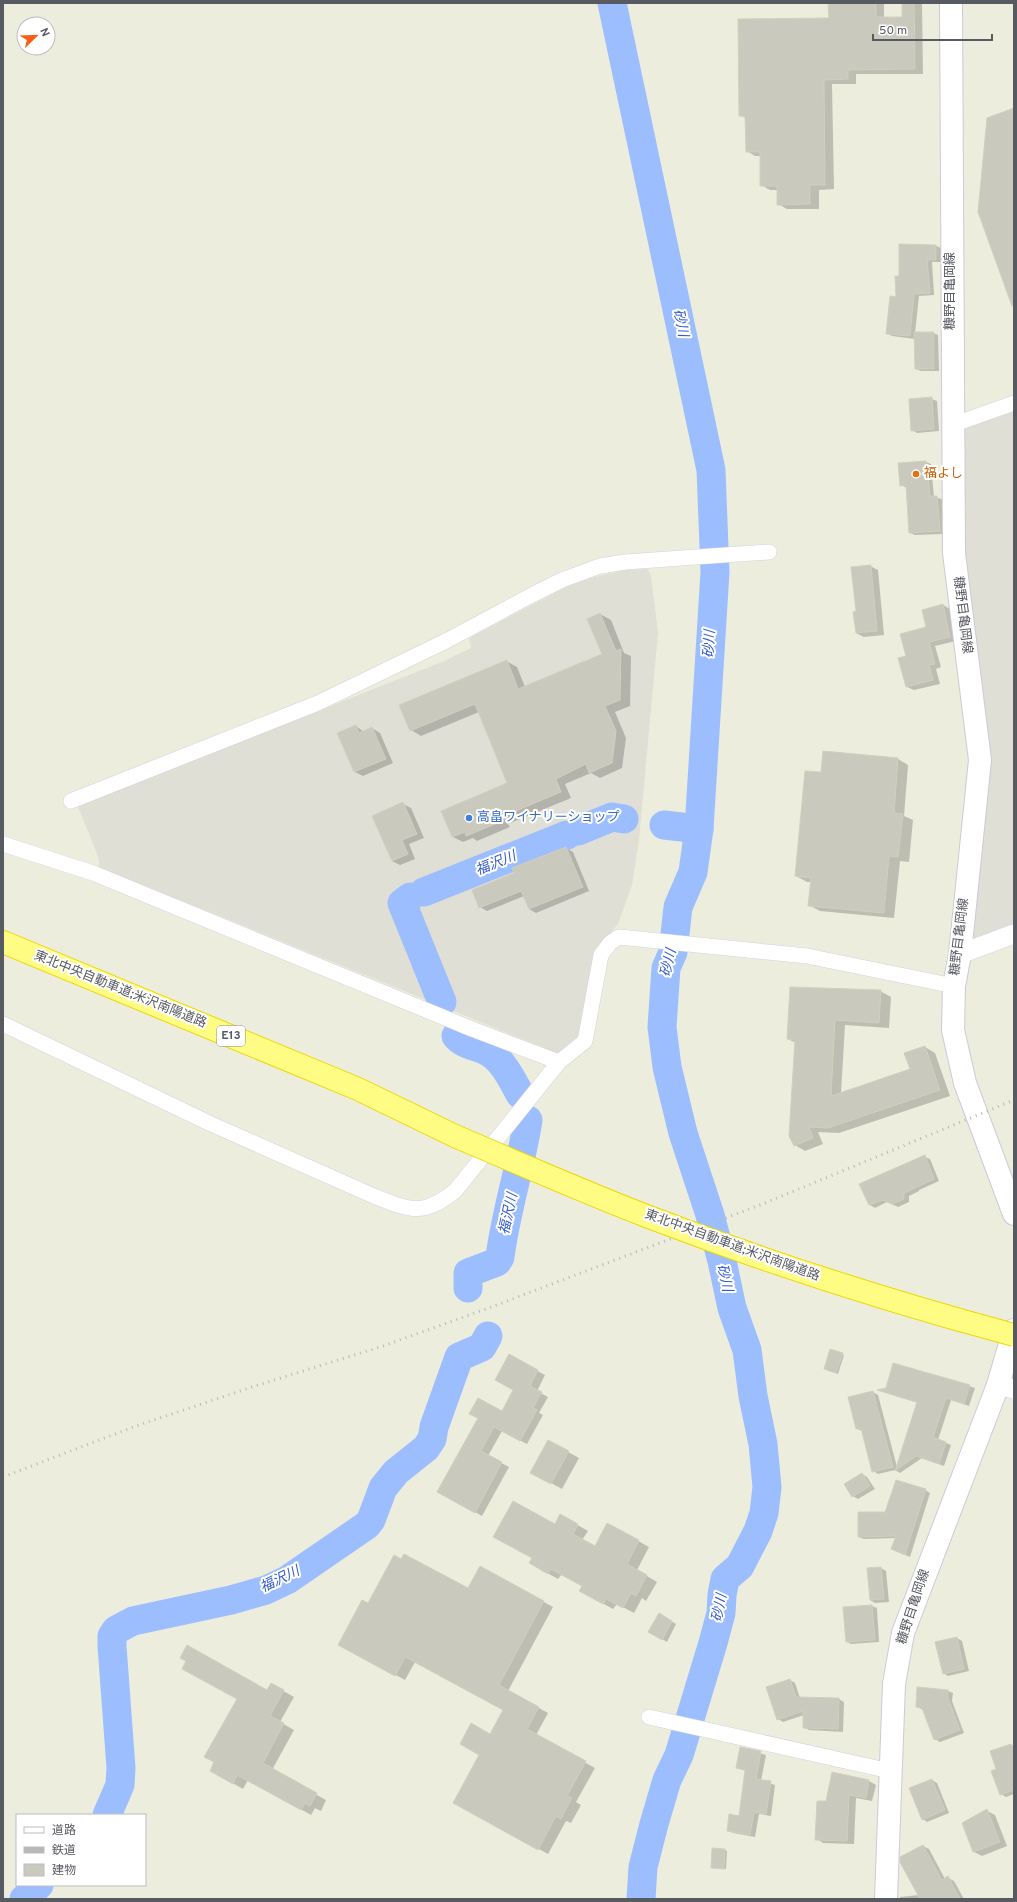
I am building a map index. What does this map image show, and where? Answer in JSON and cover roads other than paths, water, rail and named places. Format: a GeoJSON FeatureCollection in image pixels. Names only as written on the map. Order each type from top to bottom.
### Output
{"type":"FeatureCollection","features":[{"type":"Feature","properties":{"kind":"highway","name":"東北中央自動車道;米沢南陽道路"},"geometry":{"type":"LineString","coordinates":[[3,942],[358,1089],[456,1137]]}},
{"type":"Feature","properties":{"kind":"highway","name":"東北中央自動車道;米沢南陽道路"},"geometry":{"type":"LineString","coordinates":[[3,953],[355,1101],[456,1137],[649,1217],[854,1289],[1014,1335]]}},
{"type":"Feature","properties":{"kind":"main road","name":"糠野目亀岡線"},"geometry":{"type":"LineString","coordinates":[[951,3],[952,425],[954,553],[980,760],[960,954],[954,986],[953,1030],[958,1062],[964,1083],[1014,1214]]}},
{"type":"Feature","properties":{"kind":"main road","name":"糠野目亀岡線"},"geometry":{"type":"LineString","coordinates":[[886,1899],[894,1684],[903,1633],[1006,1387],[1014,1330]]}},
{"type":"Feature","properties":{"kind":"street"},"geometry":{"type":"LineString","coordinates":[[952,425],[1014,403]]}},
{"type":"Feature","properties":{"kind":"street"},"geometry":{"type":"LineString","coordinates":[[71,801],[318,703],[448,640],[562,580],[600,566],[663,559],[769,552]]}},
{"type":"Feature","properties":{"kind":"street"},"geometry":{"type":"LineString","coordinates":[[3,844],[93,874],[465,1026],[559,1062]]}},
{"type":"Feature","properties":{"kind":"street"},"geometry":{"type":"LineString","coordinates":[[960,954],[1014,934]]}},
{"type":"Feature","properties":{"kind":"street"},"geometry":{"type":"LineString","coordinates":[[3,1024],[210,1124],[376,1197],[396,1205],[413,1208],[428,1208],[439,1203],[455,1191],[559,1062],[585,1041],[601,955],[610,944],[619,937],[732,950],[807,956],[954,986]]}},
{"type":"Feature","properties":{"kind":"street"},"geometry":{"type":"LineString","coordinates":[[648,1717],[890,1771]]}},
{"type":"Feature","properties":{"kind":"waterway","name":"砂川"},"geometry":{"type":"LineString","coordinates":[[612,3],[711,470],[715,572],[699,829],[693,872],[678,907],[673,952],[666,968],[662,1027],[667,1067],[683,1133],[710,1215],[732,1308],[747,1350],[753,1396],[763,1444],[767,1487],[764,1513],[758,1531],[740,1566],[725,1579],[721,1613],[713,1643],[679,1755],[667,1780],[654,1824],[643,1867],[641,1899]]}},
{"type":"Feature","properties":{"kind":"waterway","name":"福沢川"},"geometry":{"type":"LineString","coordinates":[[578,831],[612,817],[624,819]]}},
{"type":"Feature","properties":{"kind":"waterway","name":"福沢川"},"geometry":{"type":"LineString","coordinates":[[664,825],[699,829]]}},
{"type":"Feature","properties":{"kind":"waterway","name":"福沢川"},"geometry":{"type":"LineString","coordinates":[[424,892],[567,835]]}},
{"type":"Feature","properties":{"kind":"waterway","name":"福沢川"},"geometry":{"type":"LineString","coordinates":[[410,897],[402,903],[442,1002]]}},
{"type":"Feature","properties":{"kind":"waterway","name":"福沢川"},"geometry":{"type":"LineString","coordinates":[[456,1036],[463,1042],[486,1051],[495,1057],[507,1072],[520,1094]]}},
{"type":"Feature","properties":{"kind":"waterway","name":"福沢川"},"geometry":{"type":"LineString","coordinates":[[468,1288],[468,1273],[497,1262],[500,1257],[528,1120]]}},
{"type":"Feature","properties":{"kind":"waterway","name":"福沢川"},"geometry":{"type":"LineString","coordinates":[[107,1814],[120,1785],[121,1768],[112,1646],[112,1636],[116,1630],[133,1621],[231,1600],[266,1590],[287,1580],[367,1525],[371,1520],[383,1488],[396,1472],[426,1448],[432,1439],[434,1427],[459,1357],[482,1347],[488,1336]]}},
{"type":"Feature","properties":{"kind":"waterway","name":"福沢川"},"geometry":{"type":"LineString","coordinates":[[24,1899],[38,1886]]}},
{"type":"Feature","properties":{"kind":"railway"},"geometry":{"type":"LineString","coordinates":[[3,1477],[136,1426],[255,1386],[383,1346],[486,1309],[765,1203],[1014,1100]]}},
{"type":"Feature","properties":{"kind":"place","name":"福よし"},"geometry":{"type":"Point","coordinates":[916,474]}},
{"type":"Feature","properties":{"kind":"place","name":"高畠ワイナリーショップ"},"geometry":{"type":"Point","coordinates":[469,818]}}]}
